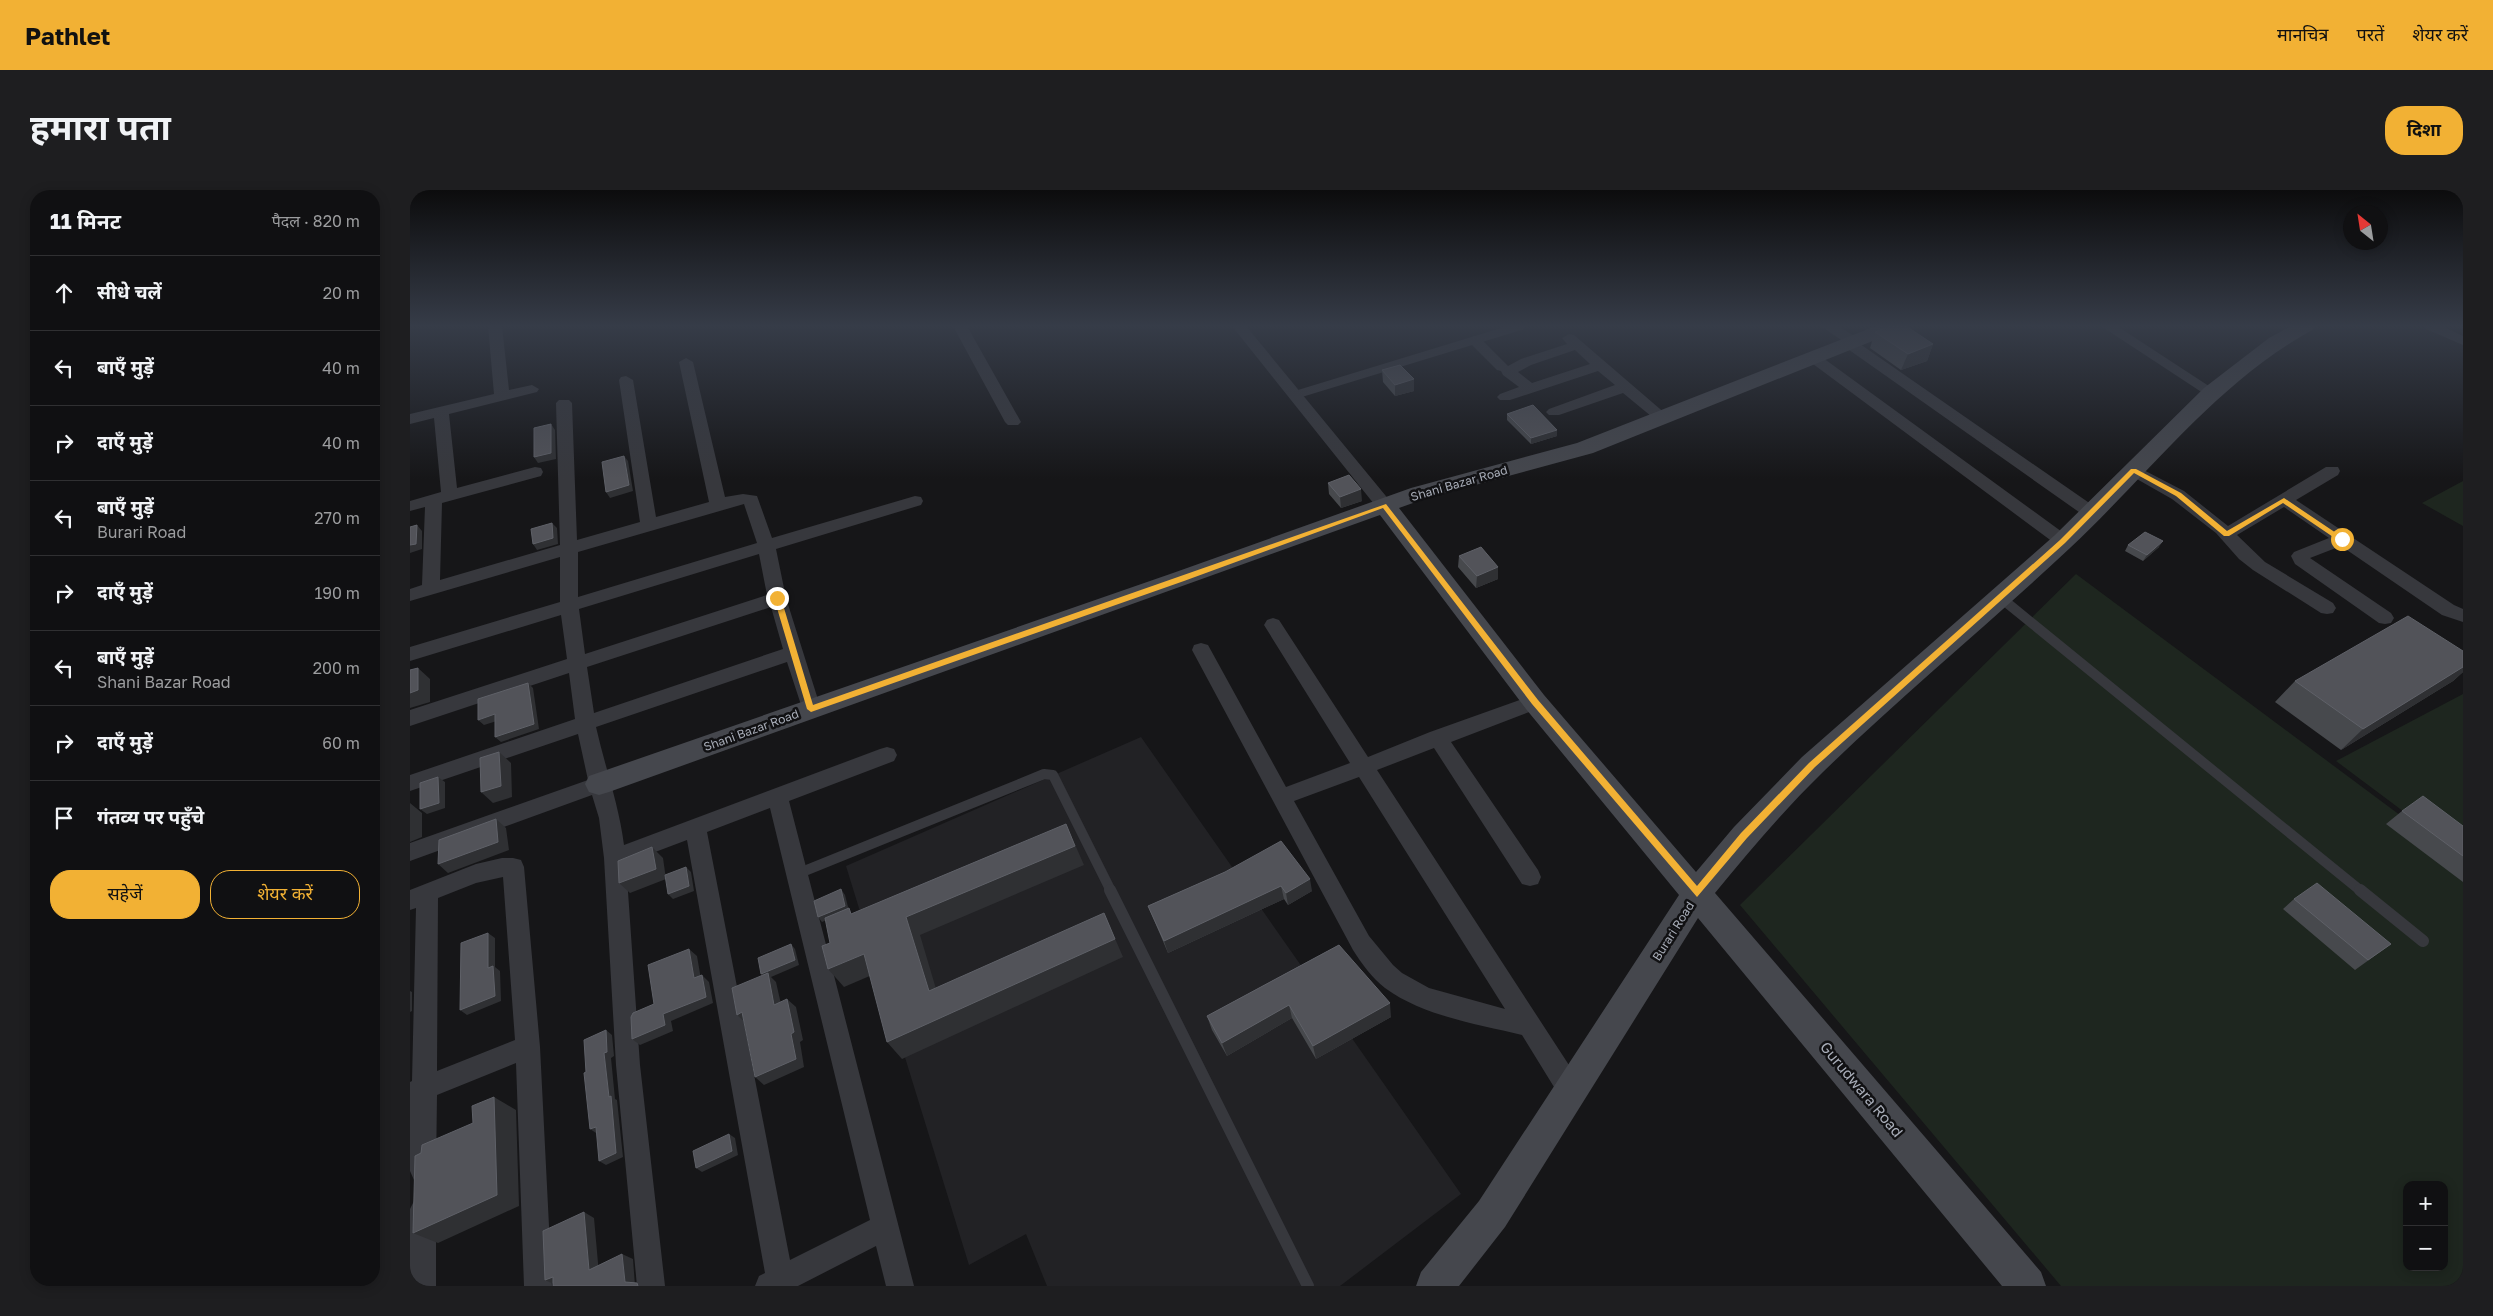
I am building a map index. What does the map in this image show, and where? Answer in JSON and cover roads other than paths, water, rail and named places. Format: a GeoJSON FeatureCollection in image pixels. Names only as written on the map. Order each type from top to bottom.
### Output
{"type":"FeatureCollection","features":[{"type":"Feature","properties":{"kind":"street"},"geometry":{"type":"LineString","coordinates":[[500,377],[502,396]]}},
{"type":"Feature","properties":{"kind":"street"},"geometry":{"type":"LineString","coordinates":[[689,377],[718,505]]}},
{"type":"Feature","properties":{"kind":"street"},"geometry":{"type":"LineString","coordinates":[[988,377],[1013,422]]}},
{"type":"Feature","properties":{"kind":"street"},"geometry":{"type":"LineString","coordinates":[[1281,377],[1384,505]]}},
{"type":"Feature","properties":{"kind":"street"},"geometry":{"type":"LineString","coordinates":[[1515,377],[1529,388]]}},
{"type":"Feature","properties":{"kind":"street"},"geometry":{"type":"LineString","coordinates":[[1504,397],[1563,377]]}},
{"type":"Feature","properties":{"kind":"street"},"geometry":{"type":"LineString","coordinates":[[1615,377],[1662,418]]}},
{"type":"Feature","properties":{"kind":"street","name":"Shani Bazar Road"},"geometry":{"type":"LineString","coordinates":[[599,784],[1182,579],[1419,493],[1585,448],[1765,377]]}},
{"type":"Feature","properties":{"kind":"street"},"geometry":{"type":"LineString","coordinates":[[1840,377],[2063,541]]}},
{"type":"Feature","properties":{"kind":"street"},"geometry":{"type":"LineString","coordinates":[[1900,377],[2092,512]]}},
{"type":"Feature","properties":{"kind":"street"},"geometry":{"type":"LineString","coordinates":[[2188,377],[2211,392]]}},
{"type":"Feature","properties":{"kind":"street","name":"Burari Road"},"geometry":{"type":"LineString","coordinates":[[1434,1286],[1492,1214],[1697,893],[1744,836],[1812,765],[2063,541],[2211,392],[2230,377]]}},
{"type":"Feature","properties":{"kind":"street"},"geometry":{"type":"LineString","coordinates":[[626,380],[649,525]]}},
{"type":"Feature","properties":{"kind":"street"},"geometry":{"type":"LineString","coordinates":[[1554,412],[1626,387]]}},
{"type":"Feature","properties":{"kind":"street"},"geometry":{"type":"LineString","coordinates":[[410,420],[532,388]]}},
{"type":"Feature","properties":{"kind":"street"},"geometry":{"type":"LineString","coordinates":[[564,403],[569,605],[586,725],[599,784],[610,818],[615,858],[628,1065],[651,1286]]}},
{"type":"Feature","properties":{"kind":"street"},"geometry":{"type":"LineString","coordinates":[[431,589],[442,497],[441,412]]}},
{"type":"Feature","properties":{"kind":"street"},"geometry":{"type":"LineString","coordinates":[[2134,470],[2178,495],[2227,534],[2259,566],[2327,608]]}},
{"type":"Feature","properties":{"kind":"street"},"geometry":{"type":"LineString","coordinates":[[2227,534],[2332,471]]}},
{"type":"Feature","properties":{"kind":"street"},"geometry":{"type":"LineString","coordinates":[[410,506],[536,472]]}},
{"type":"Feature","properties":{"kind":"street"},"geometry":{"type":"LineString","coordinates":[[410,595],[718,505],[743,499],[751,500],[766,545],[777,598],[811,709]]}},
{"type":"Feature","properties":{"kind":"street"},"geometry":{"type":"LineString","coordinates":[[410,654],[915,500]]}},
{"type":"Feature","properties":{"kind":"street"},"geometry":{"type":"LineString","coordinates":[[2284,500],[2448,610],[2463,616]]}},
{"type":"Feature","properties":{"kind":"street","name":"Gurudwara Road"},"geometry":{"type":"LineString","coordinates":[[1384,505],[1535,702],[2027,1286]]}},
{"type":"Feature","properties":{"kind":"street"},"geometry":{"type":"LineString","coordinates":[[2342,539],[2300,556],[2301,560],[2385,618]]}},
{"type":"Feature","properties":{"kind":"street"},"geometry":{"type":"LineString","coordinates":[[410,718],[777,598]]}},
{"type":"Feature","properties":{"kind":"street"},"geometry":{"type":"LineString","coordinates":[[1273,625],[1571,1091]]}},
{"type":"Feature","properties":{"kind":"street"},"geometry":{"type":"LineString","coordinates":[[1200,650],[1283,797],[1361,943],[1378,966],[1395,981],[1429,998],[1530,1026]]}},
{"type":"Feature","properties":{"kind":"street"},"geometry":{"type":"LineString","coordinates":[[410,783],[586,725],[793,653]]}},
{"type":"Feature","properties":{"kind":"street"},"geometry":{"type":"LineString","coordinates":[[1283,797],[1436,737],[1535,702]]}},
{"type":"Feature","properties":{"kind":"street"},"geometry":{"type":"LineString","coordinates":[[1436,737],[1530,878]]}},
{"type":"Feature","properties":{"kind":"street"},"geometry":{"type":"LineString","coordinates":[[615,858],[887,756]]}},
{"type":"Feature","properties":{"kind":"street"},"geometry":{"type":"LineString","coordinates":[[410,852],[599,784]]}},
{"type":"Feature","properties":{"kind":"street"},"geometry":{"type":"LineString","coordinates":[[778,797],[900,1286]]}},
{"type":"Feature","properties":{"kind":"street"},"geometry":{"type":"LineString","coordinates":[[694,828],[776,1284],[884,1227]]}},
{"type":"Feature","properties":{"kind":"street"},"geometry":{"type":"LineString","coordinates":[[422,1286],[417,1091],[418,896],[503,866],[513,867],[528,1047],[538,1286]]}},
{"type":"Feature","properties":{"kind":"street"},"geometry":{"type":"LineString","coordinates":[[417,1091],[528,1047]]}},
{"type":"Feature","properties":{"kind":"lane"},"geometry":{"type":"LineString","coordinates":[[1295,395],[1353,377]]}},
{"type":"Feature","properties":{"kind":"lane"},"geometry":{"type":"LineString","coordinates":[[2001,598],[2423,941]]}},
{"type":"Feature","properties":{"kind":"lane"},"geometry":{"type":"LineString","coordinates":[[797,874],[1032,778],[1044,774],[1053,775],[1308,1286]]}}]}
